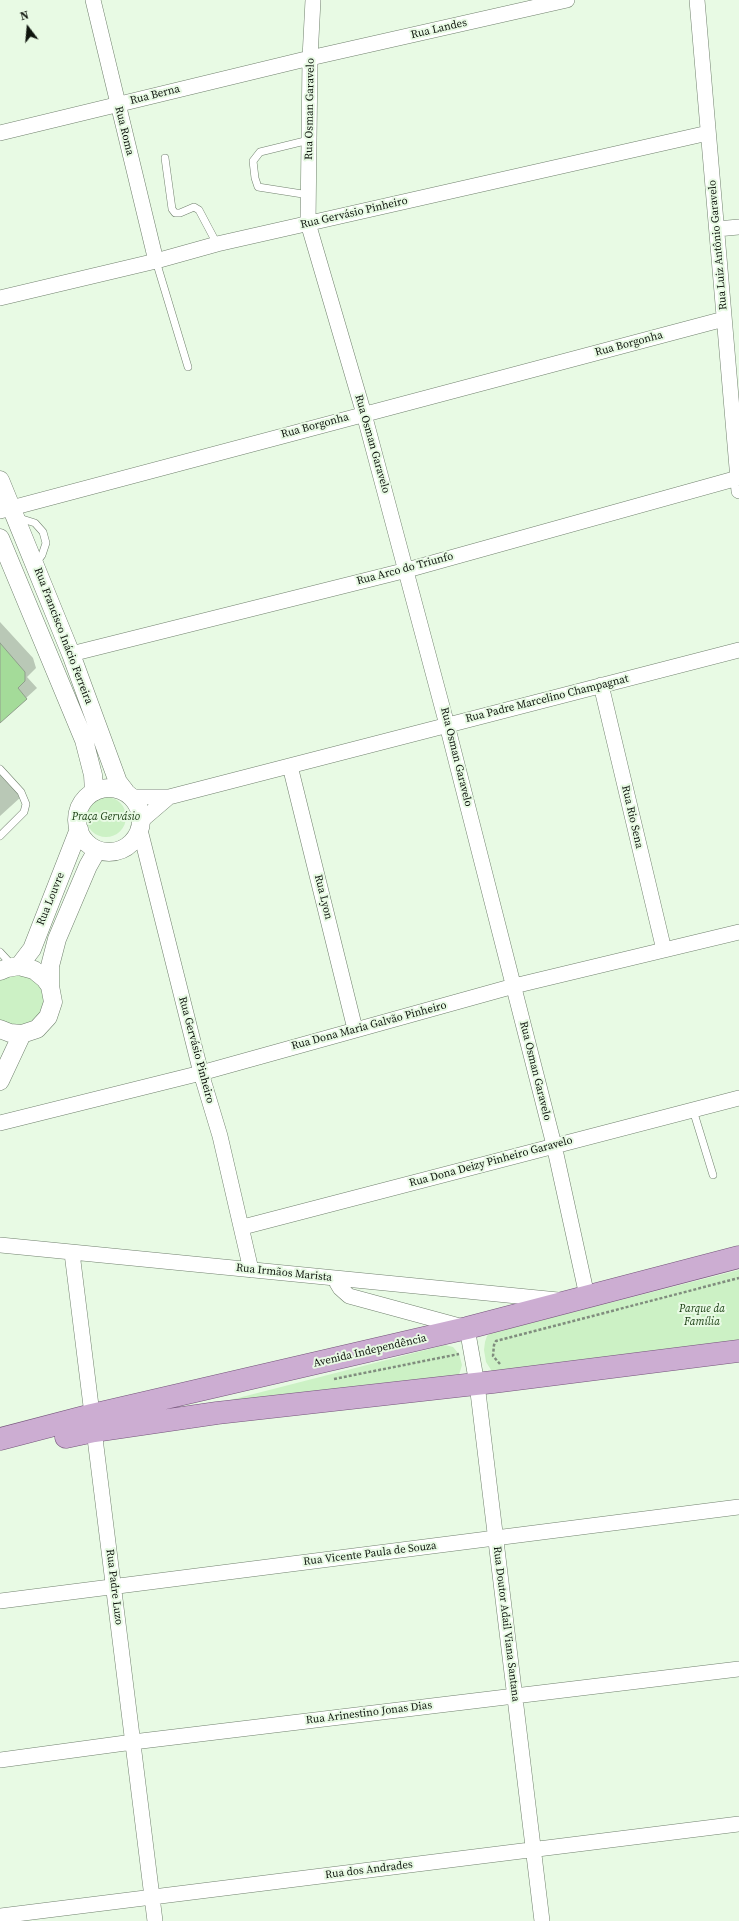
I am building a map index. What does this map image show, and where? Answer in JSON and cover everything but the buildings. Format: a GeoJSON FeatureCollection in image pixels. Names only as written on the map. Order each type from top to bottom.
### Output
{"type":"FeatureCollection","features":[{"type":"Feature","properties":{"kind":"main road","name":"Avenida Independência"},"geometry":{"type":"LineString","coordinates":[[0,1452],[93,1423],[739,1257]]}},
{"type":"Feature","properties":{"kind":"main road","name":"Avenida Independência"},"geometry":{"type":"LineString","coordinates":[[0,1439],[93,1423],[224,1413],[477,1384],[739,1351]]}},
{"type":"Feature","properties":{"kind":"street","name":"Rua Roma"},"geometry":{"type":"LineString","coordinates":[[93,0],[156,261]]}},
{"type":"Feature","properties":{"kind":"street","name":"Rua Osman Garavelo"},"geometry":{"type":"LineString","coordinates":[[313,0],[310,58],[308,221],[364,414],[407,570],[554,1145],[578,1298]]}},
{"type":"Feature","properties":{"kind":"street","name":"Rua Landes"},"geometry":{"type":"LineString","coordinates":[[310,58],[567,0]]}},
{"type":"Feature","properties":{"kind":"street","name":"Rua Luiz Antônio Garavelo"},"geometry":{"type":"LineString","coordinates":[[697,0],[738,485]]}},
{"type":"Feature","properties":{"kind":"street","name":"Rua Berna"},"geometry":{"type":"LineString","coordinates":[[0,133],[310,58]]}},
{"type":"Feature","properties":{"kind":"street","name":"Rua Gervásio Pinheiro"},"geometry":{"type":"LineString","coordinates":[[0,298],[156,261],[308,221],[708,133]]}},
{"type":"Feature","properties":{"kind":"street"},"geometry":{"type":"LineString","coordinates":[[717,229],[739,227]]}},
{"type":"Feature","properties":{"kind":"street","name":"Rua Borgonha"},"geometry":{"type":"LineString","coordinates":[[9,511],[364,414],[724,319]]}},
{"type":"Feature","properties":{"kind":"street","name":"Rua Francisco Inácio Ferreira"},"geometry":{"type":"LineString","coordinates":[[0,480],[9,511],[35,565],[71,654],[118,782],[129,794]]}},
{"type":"Feature","properties":{"kind":"street","name":"Rua Arco do Triunfo"},"geometry":{"type":"LineString","coordinates":[[71,654],[738,485]]}},
{"type":"Feature","properties":{"kind":"street","name":"Rua Francisco Inácio Ferreira"},"geometry":{"type":"LineString","coordinates":[[0,538],[84,740],[93,775],[94,792]]}},
{"type":"Feature","properties":{"kind":"street","name":"Rua Padre Marcelino Champagnat"},"geometry":{"type":"LineString","coordinates":[[129,794],[169,797],[739,650]]}},
{"type":"Feature","properties":{"kind":"street","name":"Rua Rio Sena"},"geometry":{"type":"LineString","coordinates":[[601,685],[664,950]]}},
{"type":"Feature","properties":{"kind":"street","name":"Rua Lyon"},"geometry":{"type":"LineString","coordinates":[[290,766],[355,1029]]}},
{"type":"Feature","properties":{"kind":"street"},"geometry":{"type":"LineString","coordinates":[[110,788],[129,794],[139,807],[140,826],[134,840],[126,847],[110,852],[97,850],[83,838],[79,829],[77,821],[80,808],[87,797],[94,792],[110,788]]}},
{"type":"Feature","properties":{"kind":"street","name":"Rua Padre Marcelino Champagnat"},"geometry":{"type":"LineString","coordinates":[[140,826],[169,797]]}},
{"type":"Feature","properties":{"kind":"street","name":"Rua Gervásio Pinheiro"},"geometry":{"type":"LineString","coordinates":[[140,826],[201,1073],[220,1136],[243,1227],[251,1270]]}},
{"type":"Feature","properties":{"kind":"street","name":"Rua Louvre"},"geometry":{"type":"LineString","coordinates":[[11,968],[32,949],[79,829]]}},
{"type":"Feature","properties":{"kind":"street","name":"Rua Louvre"},"geometry":{"type":"LineString","coordinates":[[22,1034],[37,1029],[48,1017],[53,1002],[50,986],[50,966],[57,939],[88,866],[97,850]]}},
{"type":"Feature","properties":{"kind":"street","name":"Rua Dona Maria Galvão Pinheiro"},"geometry":{"type":"LineString","coordinates":[[0,1122],[201,1073],[514,986],[739,932]]}},
{"type":"Feature","properties":{"kind":"street"},"geometry":{"type":"LineString","coordinates":[[11,968],[34,970],[45,979],[50,986]]}},
{"type":"Feature","properties":{"kind":"street"},"geometry":{"type":"LineString","coordinates":[[0,1029],[10,1033],[22,1034],[0,1081]]}},
{"type":"Feature","properties":{"kind":"street","name":"Rua Dona Deizy Pinheiro Garavelo"},"geometry":{"type":"LineString","coordinates":[[243,1227],[739,1098]]}},
{"type":"Feature","properties":{"kind":"street","name":"Rua Irmãos Marista"},"geometry":{"type":"LineString","coordinates":[[0,1245],[334,1278],[578,1298]]}},
{"type":"Feature","properties":{"kind":"street","name":"Rua Padre Luzo"},"geometry":{"type":"LineString","coordinates":[[72,1253],[155,1921]]}},
{"type":"Feature","properties":{"kind":"street"},"geometry":{"type":"LineString","coordinates":[[334,1278],[340,1288],[349,1296],[466,1328]]}},
{"type":"Feature","properties":{"kind":"street","name":"Rua Doutor Adail Viana Santana"},"geometry":{"type":"LineString","coordinates":[[466,1328],[472,1352],[477,1384],[542,1921]]}},
{"type":"Feature","properties":{"kind":"street","name":"Rua Vicente Paula de Souza"},"geometry":{"type":"LineString","coordinates":[[0,1600],[496,1539],[739,1507]]}},
{"type":"Feature","properties":{"kind":"street","name":"Rua Arinestino Jonas Dias"},"geometry":{"type":"LineString","coordinates":[[0,1760],[133,1742],[739,1669]]}},
{"type":"Feature","properties":{"kind":"street","name":"Rua dos Andrades"},"geometry":{"type":"LineString","coordinates":[[0,1916],[152,1900],[739,1824]]}},
{"type":"Feature","properties":{"kind":"street"},"geometry":{"type":"LineString","coordinates":[[144,1921],[152,1900]]}},
{"type":"Feature","properties":{"kind":"lane"},"geometry":{"type":"LineString","coordinates":[[309,195],[258,187],[255,178],[253,161],[260,152],[310,140]]}},
{"type":"Feature","properties":{"kind":"lane"},"geometry":{"type":"LineString","coordinates":[[165,158],[172,209],[174,213],[180,213],[194,207],[199,210],[217,244]]}},
{"type":"Feature","properties":{"kind":"lane"},"geometry":{"type":"LineString","coordinates":[[156,261],[188,367]]}},
{"type":"Feature","properties":{"kind":"lane"},"geometry":{"type":"LineString","coordinates":[[0,768],[21,792],[26,804],[24,812],[0,836]]}},
{"type":"Feature","properties":{"kind":"lane"},"geometry":{"type":"LineString","coordinates":[[0,952],[11,968]]}},
{"type":"Feature","properties":{"kind":"lane"},"geometry":{"type":"LineString","coordinates":[[693,1110],[713,1175]]}},
{"type":"Feature","properties":{"kind":"path"},"geometry":{"type":"LineString","coordinates":[[496,1341],[739,1278]]}},
{"type":"Feature","properties":{"kind":"path"},"geometry":{"type":"LineString","coordinates":[[329,1380],[472,1352],[493,1350]]}},
{"type":"Feature","properties":{"kind":"green space","name":"Praça Gervásio"},"geometry":{"type":"Polygon","coordinates":[[[110,797],[117,800],[123,806],[126,817],[125,825],[117,834],[110,837],[102,837],[95,834],[87,825],[86,813],[89,806],[98,798],[110,797]]]}},
{"type":"Feature","properties":{"kind":"green space"},"geometry":{"type":"Polygon","coordinates":[[[25,974],[40,986],[43,995],[43,1005],[40,1014],[34,1021],[25,1026],[0,1024],[0,977],[25,974]]]}},
{"type":"Feature","properties":{"kind":"green space","name":"Parque da Família"},"geometry":{"type":"Polygon","coordinates":[[[739,1270],[739,1347],[493,1373],[486,1362],[484,1350],[485,1342],[487,1336],[491,1333],[739,1270]]]}},
{"type":"Feature","properties":{"kind":"green space"},"geometry":{"type":"Polygon","coordinates":[[[445,1345],[453,1347],[459,1354],[462,1365],[458,1378],[195,1409],[445,1345]]]}}]}
